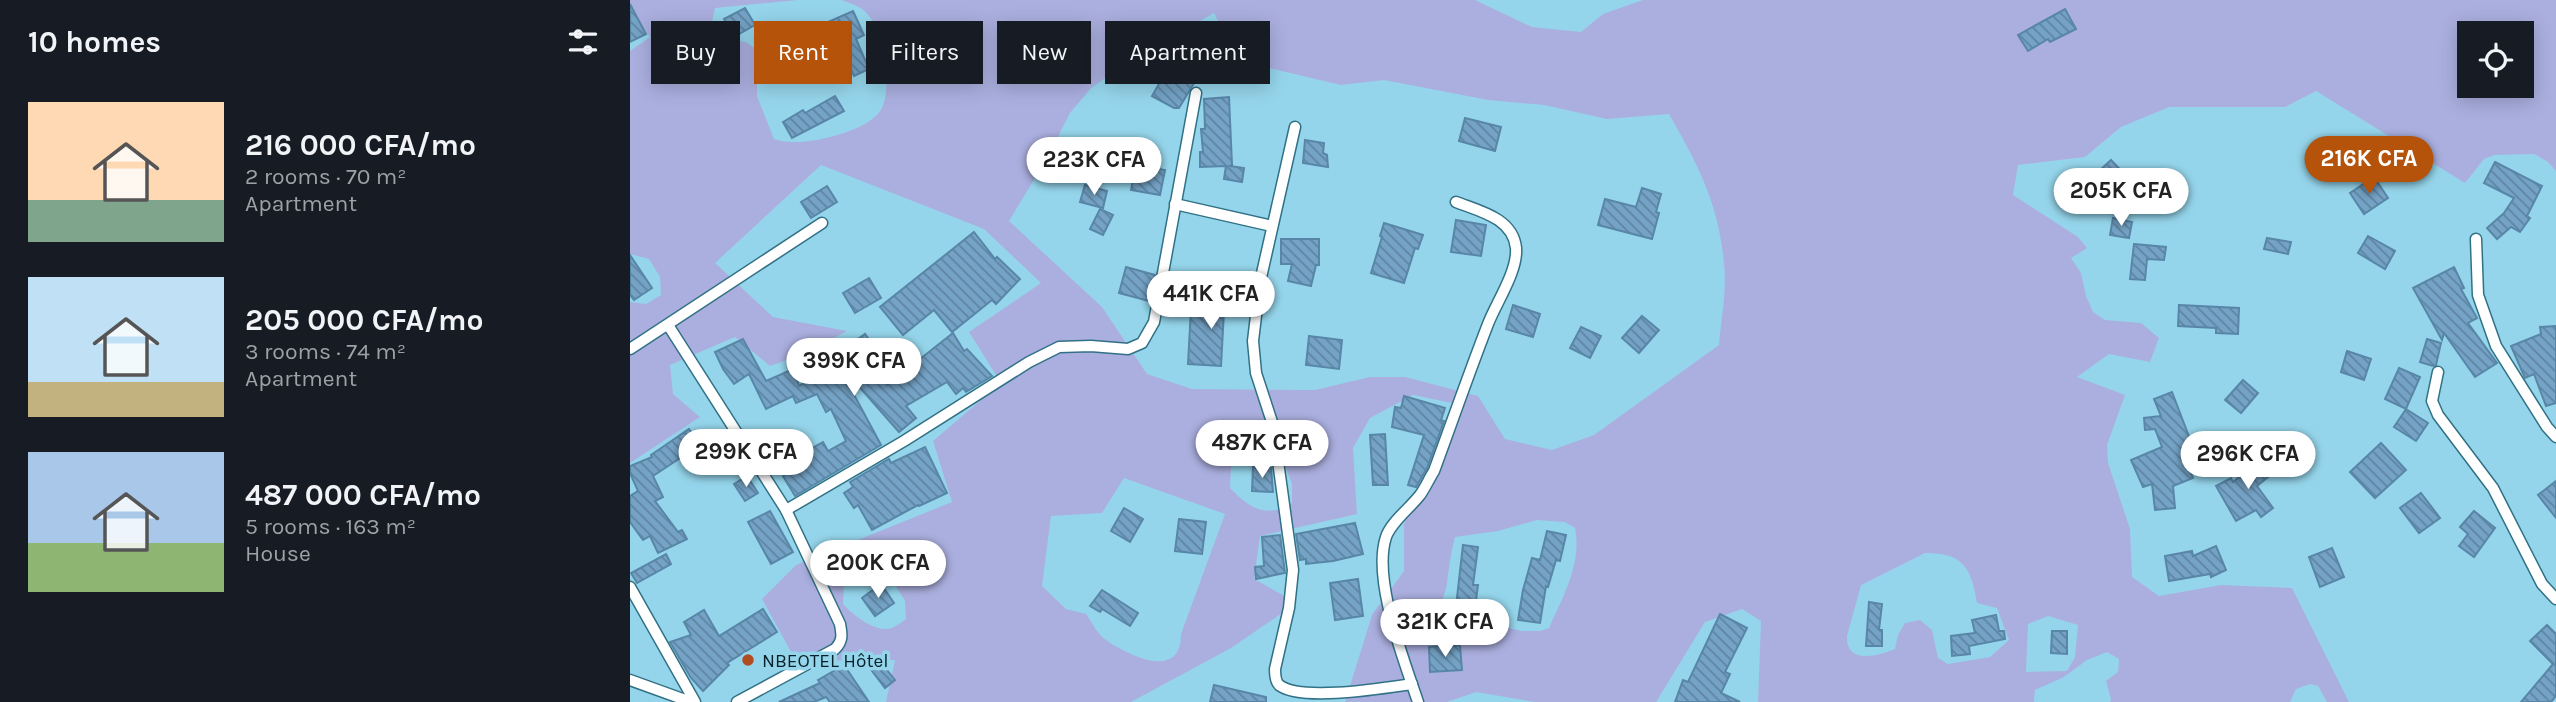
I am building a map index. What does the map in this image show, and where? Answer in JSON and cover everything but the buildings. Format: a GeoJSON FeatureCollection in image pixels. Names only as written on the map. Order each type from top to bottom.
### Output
{"type":"FeatureCollection","features":[{"type":"Feature","properties":{"kind":"street"},"geometry":{"type":"LineString","coordinates":[[786,510],[904,441],[1029,362],[1059,347],[1128,349],[1142,343],[1154,322],[1196,93]]}},
{"type":"Feature","properties":{"kind":"street"},"geometry":{"type":"LineString","coordinates":[[1295,127],[1260,282],[1254,341],[1256,373],[1273,425],[1293,570],[1289,608],[1275,677],[1279,684],[1290,690],[1313,694],[1354,693],[1412,684]]}},
{"type":"Feature","properties":{"kind":"street"},"geometry":{"type":"LineString","coordinates":[[1418,702],[1385,589],[1382,559],[1387,535],[1421,494],[1434,471],[1489,320],[1511,273],[1516,249],[1510,231],[1499,219],[1456,202]]}},
{"type":"Feature","properties":{"kind":"street"},"geometry":{"type":"LineString","coordinates":[[1175,204],[1272,226]]}},
{"type":"Feature","properties":{"kind":"street"},"geometry":{"type":"LineString","coordinates":[[630,349],[822,223]]}},
{"type":"Feature","properties":{"kind":"street"},"geometry":{"type":"LineString","coordinates":[[2476,239],[2478,295],[2496,346],[2556,437]]}},
{"type":"Feature","properties":{"kind":"street"},"geometry":{"type":"LineString","coordinates":[[668,325],[786,510],[840,624],[842,637],[835,649],[737,702]]}},
{"type":"Feature","properties":{"kind":"street"},"geometry":{"type":"LineString","coordinates":[[2438,372],[2432,401],[2438,415],[2493,488],[2542,584],[2556,599]]}},
{"type":"Feature","properties":{"kind":"street"},"geometry":{"type":"LineString","coordinates":[[630,587],[693,702]]}},
{"type":"Feature","properties":{"kind":"street"},"geometry":{"type":"LineString","coordinates":[[630,680],[693,702]]}},
{"type":"Feature","properties":{"kind":"shaded area"},"geometry":{"type":"Polygon","coordinates":[[[630,0],[798,0],[715,8],[712,21],[651,21],[651,84],[740,84],[740,41],[746,42],[754,48],[754,84],[757,84],[757,96],[774,139],[798,142],[830,137],[861,126],[872,119],[884,102],[886,84],[983,84],[983,21],[872,21],[864,10],[842,0],[1475,0],[1532,27],[1581,32],[1603,14],[1643,0],[2556,0],[2556,171],[2548,162],[2534,154],[2494,155],[2484,159],[2465,183],[2316,91],[2285,107],[2169,107],[2121,127],[2085,157],[2018,165],[2013,195],[2078,237],[2087,248],[2071,258],[2081,273],[2093,312],[2105,320],[2141,323],[2159,338],[2150,362],[2109,354],[2077,377],[2125,395],[2107,445],[2108,463],[2130,529],[2132,577],[2159,596],[2221,585],[2292,588],[2349,702],[2327,702],[2318,686],[2310,684],[2296,689],[2290,702],[2110,702],[2106,681],[2118,672],[2119,659],[2107,652],[2087,660],[2064,677],[2035,690],[2034,702],[1758,702],[1761,621],[1742,609],[1705,622],[1656,702],[1535,702],[1476,692],[1447,702],[1345,702],[1372,615],[1404,571],[1404,524],[1452,403],[1413,395],[1370,418],[1353,448],[1357,514],[1260,536],[1254,579],[1297,603],[1231,648],[1131,702],[886,702],[895,660],[796,661],[762,599],[796,565],[952,502],[933,441],[1001,383],[969,332],[1041,283],[984,229],[821,165],[715,263],[773,317],[847,331],[801,355],[770,366],[735,337],[670,365],[673,394],[700,417],[630,463],[630,302],[646,304],[661,295],[660,277],[649,259],[630,254],[630,51],[650,37],[630,8],[630,0]],[[1214,13],[1200,21],[1105,21],[1105,78],[1091,88],[1070,113],[1047,158],[1009,221],[1102,307],[1147,374],[1192,389],[1315,390],[1370,377],[1405,377],[1478,396],[1505,439],[1552,450],[1594,435],[1719,345],[1725,274],[1717,222],[1698,168],[1669,114],[1607,119],[1544,105],[1488,100],[1384,80],[1341,85],[1270,68],[1270,21],[1218,21],[1214,13]],[[1282,457],[1251,458],[1231,466],[1230,488],[1251,506],[1266,511],[1283,508],[1292,503],[1292,484],[1282,457]],[[1124,478],[1102,513],[1051,516],[1042,586],[1066,609],[1086,614],[1100,635],[1116,646],[1152,661],[1163,661],[1172,657],[1179,649],[1181,634],[1225,514],[1124,478]],[[1537,520],[1498,531],[1455,537],[1442,603],[1443,617],[1454,625],[1499,626],[1522,631],[1549,628],[1574,567],[1575,528],[1565,522],[1537,520]],[[1925,553],[1861,585],[1847,636],[1848,645],[1857,655],[1872,656],[1895,649],[1898,635],[1905,623],[1920,620],[1932,630],[1938,658],[1948,664],[1990,657],[2009,640],[1997,608],[1977,603],[1968,571],[1957,559],[1925,553]],[[864,575],[844,582],[843,604],[871,626],[885,629],[906,619],[905,601],[894,583],[864,575]],[[2048,616],[2028,624],[2026,672],[2067,671],[2075,657],[2078,625],[2048,616]]]}},
{"type":"Feature","properties":{"kind":"place","name":"NBEOTEL Hôtel"},"geometry":{"type":"Point","coordinates":[748,660]}}]}
